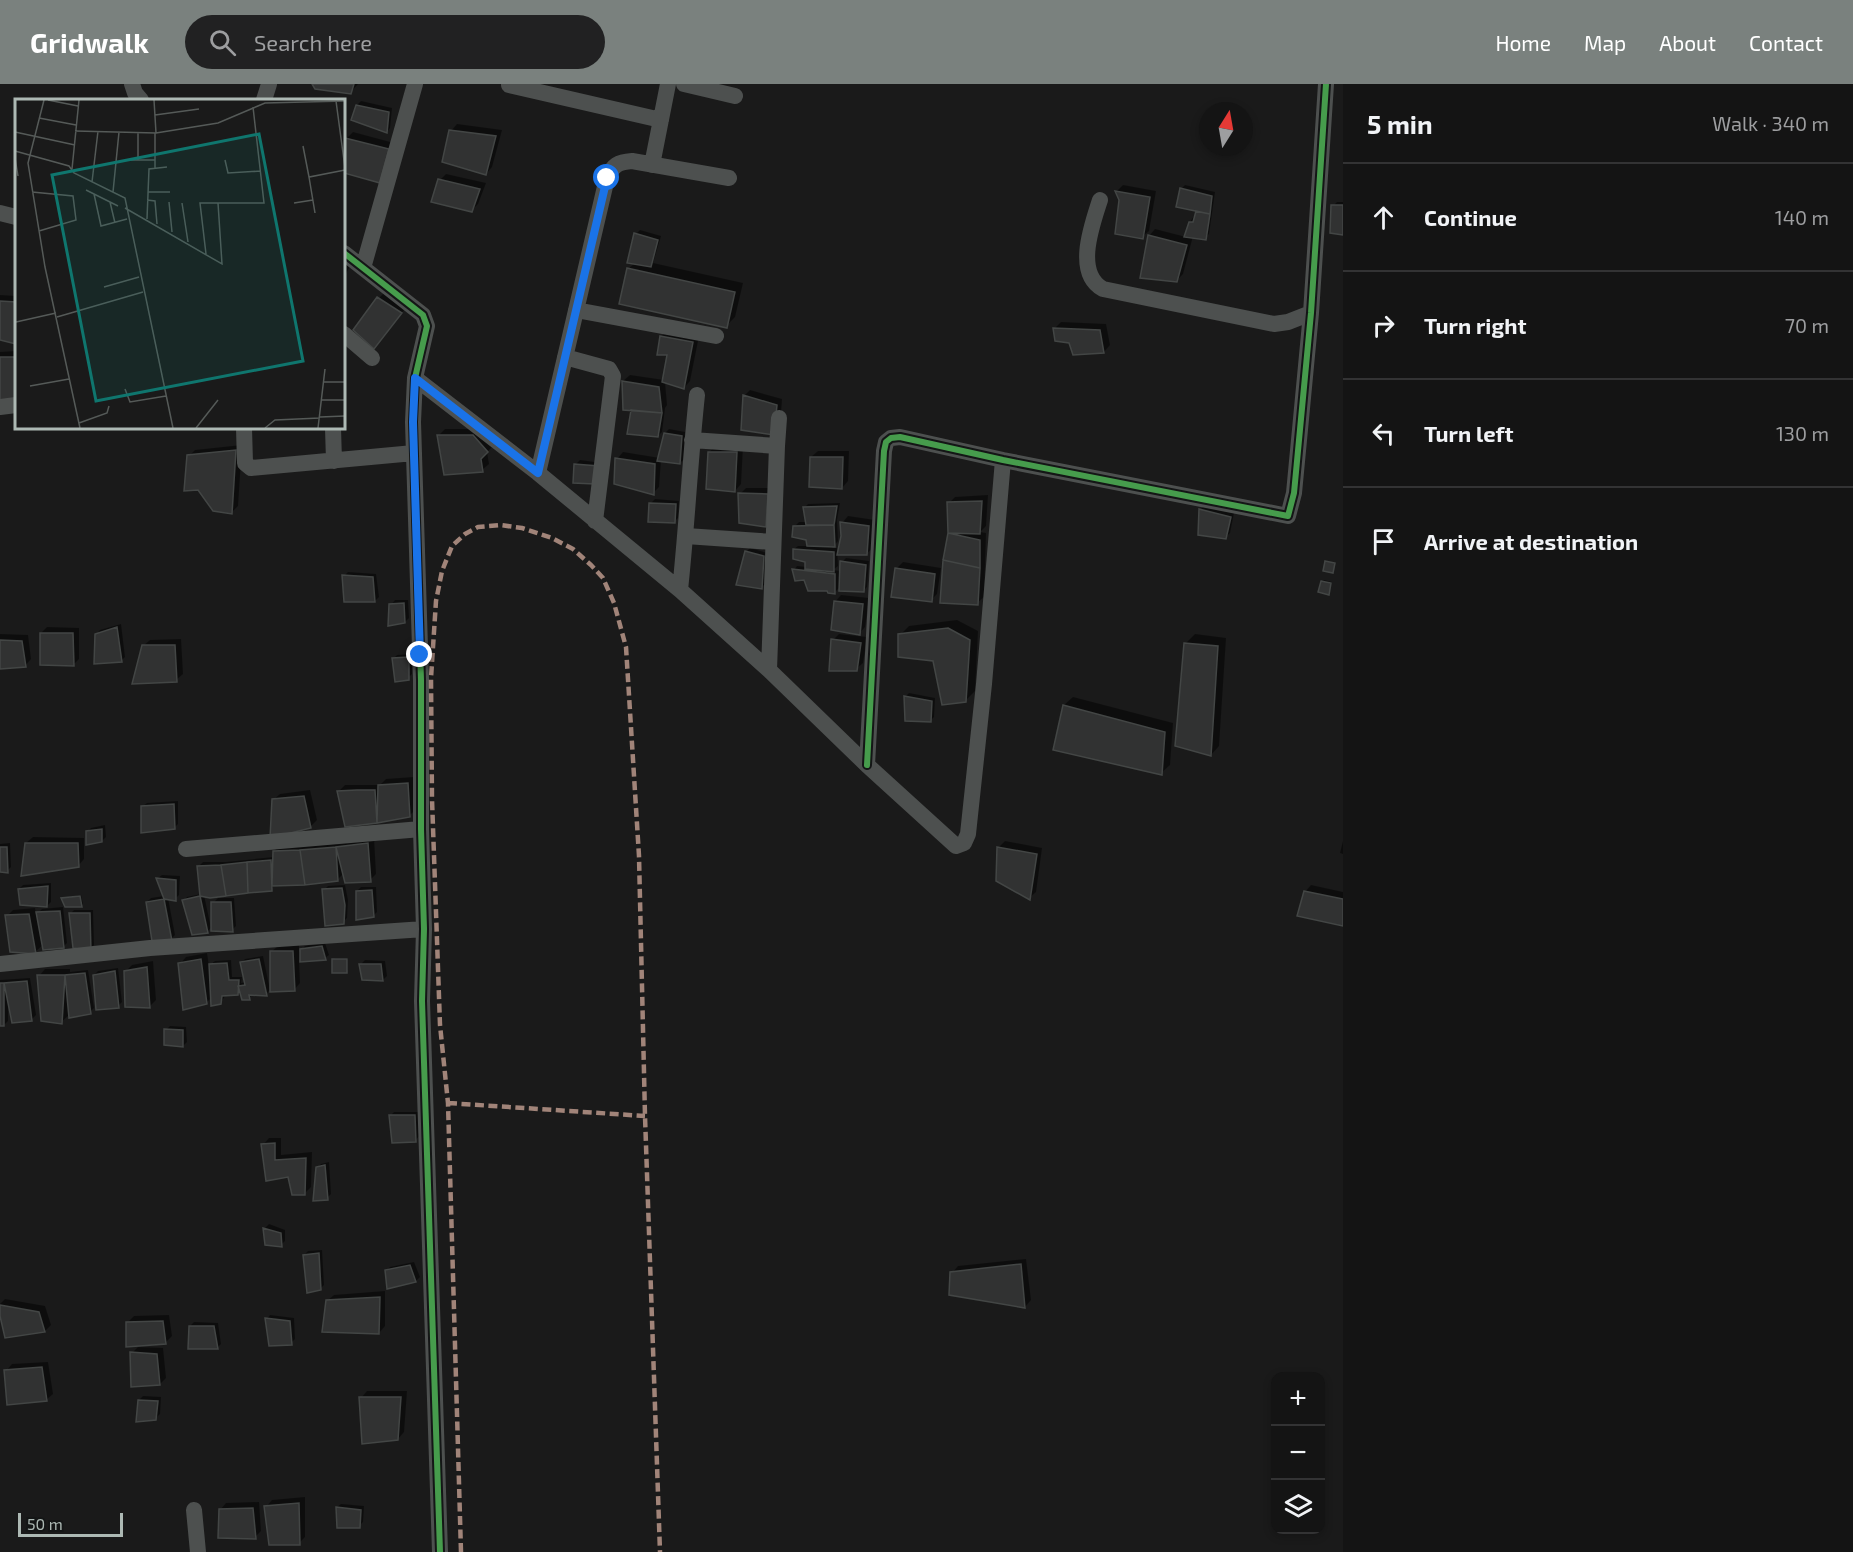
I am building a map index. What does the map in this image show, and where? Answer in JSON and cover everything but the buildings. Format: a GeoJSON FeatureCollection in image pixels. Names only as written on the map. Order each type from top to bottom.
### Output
{"type":"FeatureCollection","features":[{"type":"Feature","properties":{"kind":"street"},"geometry":{"type":"LineString","coordinates":[[132,84],[140,99]]}},
{"type":"Feature","properties":{"kind":"street"},"geometry":{"type":"LineString","coordinates":[[264,99],[269,84]]}},
{"type":"Feature","properties":{"kind":"street"},"geometry":{"type":"LineString","coordinates":[[363,268],[415,84]]}},
{"type":"Feature","properties":{"kind":"street"},"geometry":{"type":"LineString","coordinates":[[652,165],[668,84]]}},
{"type":"Feature","properties":{"kind":"street"},"geometry":{"type":"LineString","coordinates":[[684,84],[735,96]]}},
{"type":"Feature","properties":{"kind":"street"},"geometry":{"type":"LineString","coordinates":[[867,765],[886,442],[891,438],[900,437],[1003,460],[1288,516],[1294,493],[1311,314],[1326,84]]}},
{"type":"Feature","properties":{"kind":"street"},"geometry":{"type":"LineString","coordinates":[[509,85],[555,90],[661,120]]}},
{"type":"Feature","properties":{"kind":"street"},"geometry":{"type":"LineString","coordinates":[[538,473],[611,169],[620,162],[632,161],[729,178]]}},
{"type":"Feature","properties":{"kind":"street"},"geometry":{"type":"LineString","coordinates":[[1100,200],[1089,237],[1087,265],[1095,285],[1103,290],[1274,324],[1311,314]]}},
{"type":"Feature","properties":{"kind":"street"},"geometry":{"type":"LineString","coordinates":[[0,213],[15,217]]}},
{"type":"Feature","properties":{"kind":"street"},"geometry":{"type":"LineString","coordinates":[[345,254],[423,315],[427,326],[415,378],[413,422],[421,680],[424,929],[422,1001],[440,1552]]}},
{"type":"Feature","properties":{"kind":"street"},"geometry":{"type":"LineString","coordinates":[[576,310],[716,336]]}},
{"type":"Feature","properties":{"kind":"street"},"geometry":{"type":"LineString","coordinates":[[345,335],[372,358]]}},
{"type":"Feature","properties":{"kind":"street"},"geometry":{"type":"LineString","coordinates":[[565,357],[609,369],[612,376],[595,521]]}},
{"type":"Feature","properties":{"kind":"street"},"geometry":{"type":"LineString","coordinates":[[415,378],[538,473],[680,590],[769,670],[867,765],[956,846],[964,843],[968,834],[983,695],[1003,460]]}},
{"type":"Feature","properties":{"kind":"street"},"geometry":{"type":"LineString","coordinates":[[680,590],[692,440],[698,395]]}},
{"type":"Feature","properties":{"kind":"street"},"geometry":{"type":"LineString","coordinates":[[0,407],[15,405]]}},
{"type":"Feature","properties":{"kind":"street"},"geometry":{"type":"LineString","coordinates":[[769,670],[779,418]]}},
{"type":"Feature","properties":{"kind":"street"},"geometry":{"type":"LineString","coordinates":[[244,429],[245,463],[250,468],[414,453]]}},
{"type":"Feature","properties":{"kind":"street"},"geometry":{"type":"LineString","coordinates":[[333,429],[334,461]]}},
{"type":"Feature","properties":{"kind":"street"},"geometry":{"type":"LineString","coordinates":[[692,440],[777,446]]}},
{"type":"Feature","properties":{"kind":"street"},"geometry":{"type":"LineString","coordinates":[[686,536],[773,542]]}},
{"type":"Feature","properties":{"kind":"street"},"geometry":{"type":"LineString","coordinates":[[186,849],[421,829]]}},
{"type":"Feature","properties":{"kind":"street"},"geometry":{"type":"LineString","coordinates":[[0,964],[150,948],[424,929]]}},
{"type":"Feature","properties":{"kind":"street"},"geometry":{"type":"LineString","coordinates":[[194,1510],[198,1552]]}},
{"type":"Feature","properties":{"kind":"marked path"},"geometry":{"type":"LineString","coordinates":[[461,1552],[448,1103],[440,1025],[432,799],[431,678],[436,601],[442,571],[452,546],[465,534],[478,527],[500,525],[522,528],[552,538],[573,549],[591,565],[603,578],[614,603],[626,647],[639,856],[645,1116],[660,1552]]}},
{"type":"Feature","properties":{"kind":"marked path"},"geometry":{"type":"LineString","coordinates":[[448,1103],[645,1116]]}},
{"type":"Feature","properties":{"kind":"cycle path"},"geometry":{"type":"LineString","coordinates":[[867,765],[884,451],[886,442],[891,438],[900,437],[1003,460],[1288,516],[1294,493],[1311,313],[1326,84]]}},
{"type":"Feature","properties":{"kind":"cycle path"},"geometry":{"type":"LineString","coordinates":[[345,254],[423,315],[427,326],[415,378],[413,422],[421,680],[424,929],[422,1001],[440,1552]]}},
{"type":"Feature","properties":{"kind":"route"},"geometry":{"type":"LineString","coordinates":[[420,655],[413,422],[415,378],[538,473],[607,178]]}}]}
